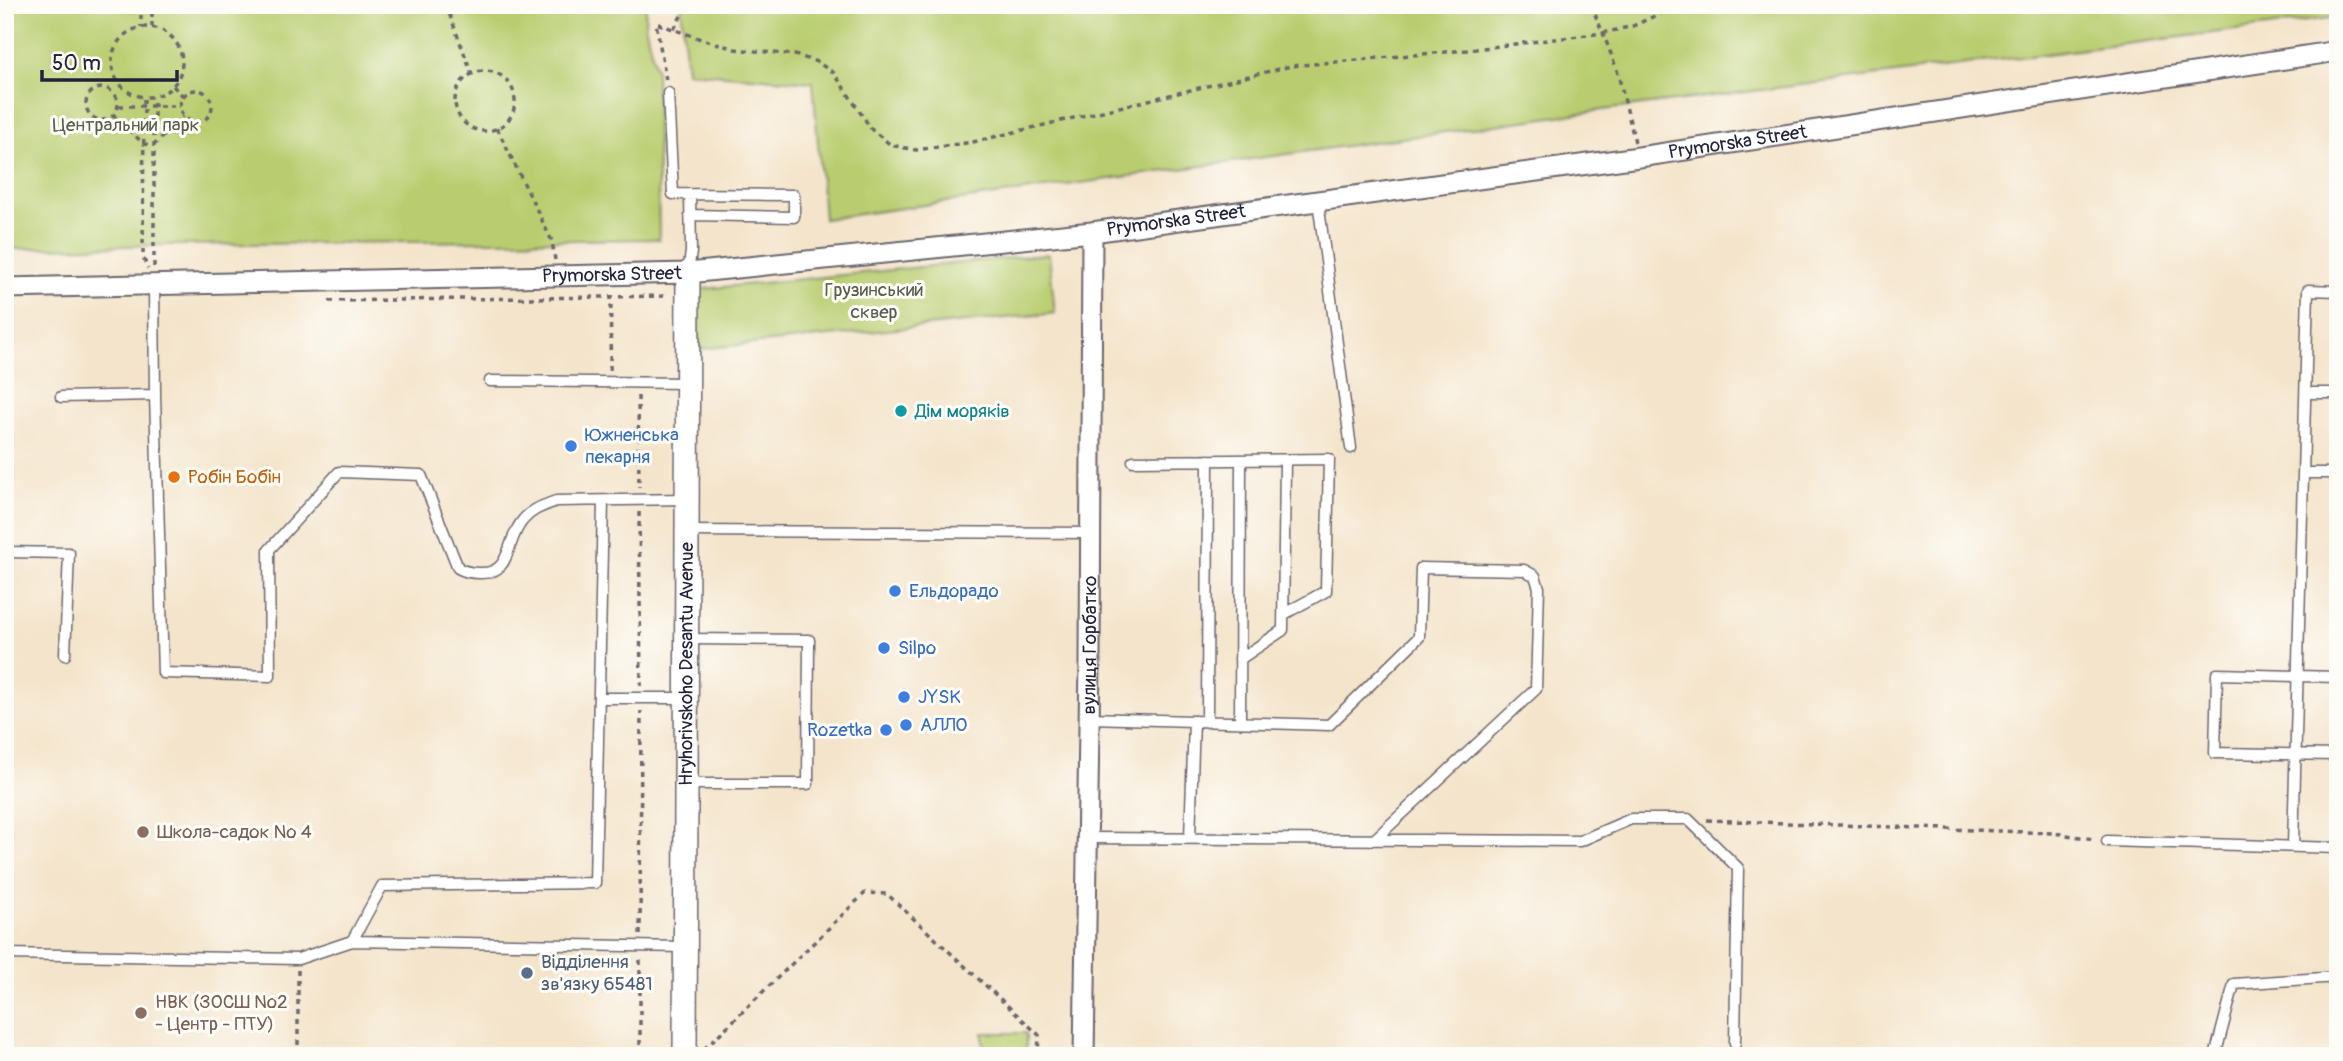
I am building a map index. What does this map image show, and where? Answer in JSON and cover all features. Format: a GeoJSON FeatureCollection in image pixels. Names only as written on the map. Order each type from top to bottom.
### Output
{"type":"FeatureCollection","features":[{"type":"Feature","properties":{"kind":"street","name":"Prymorska Street"},"geometry":{"type":"LineString","coordinates":[[5,288],[688,273],[1092,232],[1639,158],[2338,51]]}},
{"type":"Feature","properties":{"kind":"street","name":"вулиця Горбатко"},"geometry":{"type":"LineString","coordinates":[[1084,1056],[1092,232]]}},
{"type":"Feature","properties":{"kind":"street","name":"Hryhorivskoho Desantu Avenue"},"geometry":{"type":"LineString","coordinates":[[685,1056],[688,273]]}},
{"type":"Feature","properties":{"kind":"lane"},"geometry":{"type":"LineString","coordinates":[[668,93],[673,194],[794,195],[794,217],[690,215]]}},
{"type":"Feature","properties":{"kind":"lane"},"geometry":{"type":"LineString","coordinates":[[688,273],[690,194]]}},
{"type":"Feature","properties":{"kind":"lane"},"geometry":{"type":"LineString","coordinates":[[1318,201],[1351,448]]}},
{"type":"Feature","properties":{"kind":"lane"},"geometry":{"type":"LineString","coordinates":[[154,283],[163,673],[270,676],[269,550],[339,471],[421,475],[458,568],[466,573],[492,574],[500,569],[521,522],[536,508],[556,502],[688,499]]}},
{"type":"Feature","properties":{"kind":"lane"},"geometry":{"type":"LineString","coordinates":[[2293,847],[2308,290],[2338,291]]}},
{"type":"Feature","properties":{"kind":"lane"},"geometry":{"type":"LineString","coordinates":[[490,381],[688,383]]}},
{"type":"Feature","properties":{"kind":"lane"},"geometry":{"type":"LineString","coordinates":[[2307,393],[2338,393]]}},
{"type":"Feature","properties":{"kind":"lane"},"geometry":{"type":"LineString","coordinates":[[61,397],[155,395]]}},
{"type":"Feature","properties":{"kind":"lane"},"geometry":{"type":"LineString","coordinates":[[1133,461],[1329,459],[1326,591],[1284,614]]}},
{"type":"Feature","properties":{"kind":"lane"},"geometry":{"type":"LineString","coordinates":[[1207,722],[1208,460]]}},
{"type":"Feature","properties":{"kind":"lane"},"geometry":{"type":"LineString","coordinates":[[1240,722],[1241,460]]}},
{"type":"Feature","properties":{"kind":"lane"},"geometry":{"type":"LineString","coordinates":[[1240,659],[1283,630],[1285,460]]}},
{"type":"Feature","properties":{"kind":"lane"},"geometry":{"type":"LineString","coordinates":[[2305,473],[2338,473]]}},
{"type":"Feature","properties":{"kind":"lane"},"geometry":{"type":"LineString","coordinates":[[352,941],[382,886],[595,883],[603,501]]}},
{"type":"Feature","properties":{"kind":"lane"},"geometry":{"type":"LineString","coordinates":[[688,531],[1091,533]]}},
{"type":"Feature","properties":{"kind":"lane"},"geometry":{"type":"LineString","coordinates":[[5,552],[69,553],[65,655]]}},
{"type":"Feature","properties":{"kind":"lane"},"geometry":{"type":"LineString","coordinates":[[1089,718],[1329,725],[1419,637],[1421,568],[1524,570],[1535,576],[1539,588],[1536,689],[1375,839]]}},
{"type":"Feature","properties":{"kind":"lane"},"geometry":{"type":"LineString","coordinates":[[686,784],[808,784],[809,640],[687,639]]}},
{"type":"Feature","properties":{"kind":"lane"},"geometry":{"type":"LineString","coordinates":[[2338,677],[2217,674],[2215,753],[2338,755]]}},
{"type":"Feature","properties":{"kind":"lane"},"geometry":{"type":"LineString","coordinates":[[599,698],[687,698]]}},
{"type":"Feature","properties":{"kind":"lane"},"geometry":{"type":"LineString","coordinates":[[1190,838],[1194,721]]}},
{"type":"Feature","properties":{"kind":"lane"},"geometry":{"type":"LineString","coordinates":[[1088,838],[1580,841],[1631,819],[1688,819],[1738,868],[1734,1044]]}},
{"type":"Feature","properties":{"kind":"lane"},"geometry":{"type":"LineString","coordinates":[[2107,841],[2338,848]]}},
{"type":"Feature","properties":{"kind":"lane"},"geometry":{"type":"LineString","coordinates":[[5,954],[298,959],[352,941],[684,947]]}},
{"type":"Feature","properties":{"kind":"lane"},"geometry":{"type":"LineString","coordinates":[[2215,1056],[2234,984],[2338,977]]}},
{"type":"Feature","properties":{"kind":"path"},"geometry":{"type":"LineString","coordinates":[[141,5],[141,27]]}},
{"type":"Feature","properties":{"kind":"path"},"geometry":{"type":"LineString","coordinates":[[152,5],[152,27]]}},
{"type":"Feature","properties":{"kind":"path"},"geometry":{"type":"LineString","coordinates":[[446,5],[472,75]]}},
{"type":"Feature","properties":{"kind":"path"},"geometry":{"type":"LineString","coordinates":[[674,29],[687,5]]}},
{"type":"Feature","properties":{"kind":"path"},"geometry":{"type":"LineString","coordinates":[[1591,5],[1617,70],[1639,158]]}},
{"type":"Feature","properties":{"kind":"path"},"geometry":{"type":"LineString","coordinates":[[668,93],[656,23],[735,49],[795,55],[817,62],[834,73],[872,130],[891,145],[916,150],[972,142],[1291,66],[1466,50],[1603,33],[1633,26],[1678,5]]}},
{"type":"Feature","properties":{"kind":"path"},"geometry":{"type":"LineString","coordinates":[[141,27],[152,27],[172,37],[182,55],[183,66],[173,86],[154,97],[144,98],[133,95],[116,80],[112,58],[121,38],[141,27]]}},
{"type":"Feature","properties":{"kind":"path"},"geometry":{"type":"LineString","coordinates":[[481,71],[499,74],[513,88],[515,97],[511,116],[497,128],[477,130],[461,118],[457,109],[458,89],[472,75],[481,71]]}},
{"type":"Feature","properties":{"kind":"path"},"geometry":{"type":"LineString","coordinates":[[173,86],[183,96]]}},
{"type":"Feature","properties":{"kind":"path"},"geometry":{"type":"LineString","coordinates":[[97,89],[108,89],[116,96],[118,106],[114,116],[105,120],[94,119],[87,111],[88,95],[97,89]]}},
{"type":"Feature","properties":{"kind":"path"},"geometry":{"type":"LineString","coordinates":[[116,96],[124,89]]}},
{"type":"Feature","properties":{"kind":"path"},"geometry":{"type":"LineString","coordinates":[[192,90],[207,95],[212,104],[210,114],[202,121],[192,122],[183,116],[180,106],[183,96],[192,90]]}},
{"type":"Feature","properties":{"kind":"path"},"geometry":{"type":"LineString","coordinates":[[154,97],[154,283]]}},
{"type":"Feature","properties":{"kind":"path"},"geometry":{"type":"LineString","coordinates":[[144,98],[143,257],[154,283]]}},
{"type":"Feature","properties":{"kind":"path"},"geometry":{"type":"LineString","coordinates":[[118,106],[180,106]]}},
{"type":"Feature","properties":{"kind":"path"},"geometry":{"type":"LineString","coordinates":[[114,116],[144,144],[154,145]]}},
{"type":"Feature","properties":{"kind":"path"},"geometry":{"type":"LineString","coordinates":[[154,145],[183,116]]}},
{"type":"Feature","properties":{"kind":"path"},"geometry":{"type":"LineString","coordinates":[[497,128],[552,241],[558,276]]}},
{"type":"Feature","properties":{"kind":"path"},"geometry":{"type":"LineString","coordinates":[[610,382],[611,274]]}},
{"type":"Feature","properties":{"kind":"path"},"geometry":{"type":"LineString","coordinates":[[320,301],[688,296]]}},
{"type":"Feature","properties":{"kind":"path"},"geometry":{"type":"LineString","coordinates":[[638,383],[640,1056]]}},
{"type":"Feature","properties":{"kind":"path"},"geometry":{"type":"LineString","coordinates":[[1688,819],[2053,832],[2107,841]]}},
{"type":"Feature","properties":{"kind":"path"},"geometry":{"type":"LineString","coordinates":[[698,1056],[865,893],[887,894],[1039,1035],[1038,1056]]}},
{"type":"Feature","properties":{"kind":"path"},"geometry":{"type":"LineString","coordinates":[[298,959],[298,1056]]}},
{"type":"Feature","properties":{"kind":"green space","name":"Центральний парк"},"geometry":{"type":"Polygon","coordinates":[[[5,5],[646,5],[645,25],[656,71],[659,239],[5,249],[5,5]]]}},
{"type":"Feature","properties":{"kind":"green space"},"geometry":{"type":"Polygon","coordinates":[[[681,5],[2338,5],[2338,17],[1595,111],[824,219],[813,82],[687,72],[681,5]]]}},
{"type":"Feature","properties":{"kind":"green space","name":"Грузинський сквер"},"geometry":{"type":"Polygon","coordinates":[[[1049,254],[1055,313],[700,349],[694,290],[1049,254]]]}},
{"type":"Feature","properties":{"kind":"green space"},"geometry":{"type":"Polygon","coordinates":[[[983,1033],[1026,1033],[1026,1056],[983,1056],[983,1033]]]}},
{"type":"Feature","properties":{"kind":"place","name":"Дім моряків"},"geometry":{"type":"Point","coordinates":[901,411]}},
{"type":"Feature","properties":{"kind":"place","name":"Южненська пекарня"},"geometry":{"type":"Point","coordinates":[571,446]}},
{"type":"Feature","properties":{"kind":"place","name":"Робін Бобін"},"geometry":{"type":"Point","coordinates":[174,477]}},
{"type":"Feature","properties":{"kind":"place","name":"Ельдорадо"},"geometry":{"type":"Point","coordinates":[895,591]}},
{"type":"Feature","properties":{"kind":"place","name":"Silpo"},"geometry":{"type":"Point","coordinates":[884,648]}},
{"type":"Feature","properties":{"kind":"place","name":"JYSK"},"geometry":{"type":"Point","coordinates":[904,697]}},
{"type":"Feature","properties":{"kind":"place","name":"АЛЛО"},"geometry":{"type":"Point","coordinates":[906,725]}},
{"type":"Feature","properties":{"kind":"place","name":"Rozetka"},"geometry":{"type":"Point","coordinates":[886,730]}},
{"type":"Feature","properties":{"kind":"place","name":"Школа-садок № 4"},"geometry":{"type":"Point","coordinates":[143,832]}},
{"type":"Feature","properties":{"kind":"place","name":"Відділення зв'язку 65481"},"geometry":{"type":"Point","coordinates":[527,973]}},
{"type":"Feature","properties":{"kind":"place","name":"НВК (ЗОСШ №2 - Центр - ПТУ)"},"geometry":{"type":"Point","coordinates":[141,1013]}}]}
